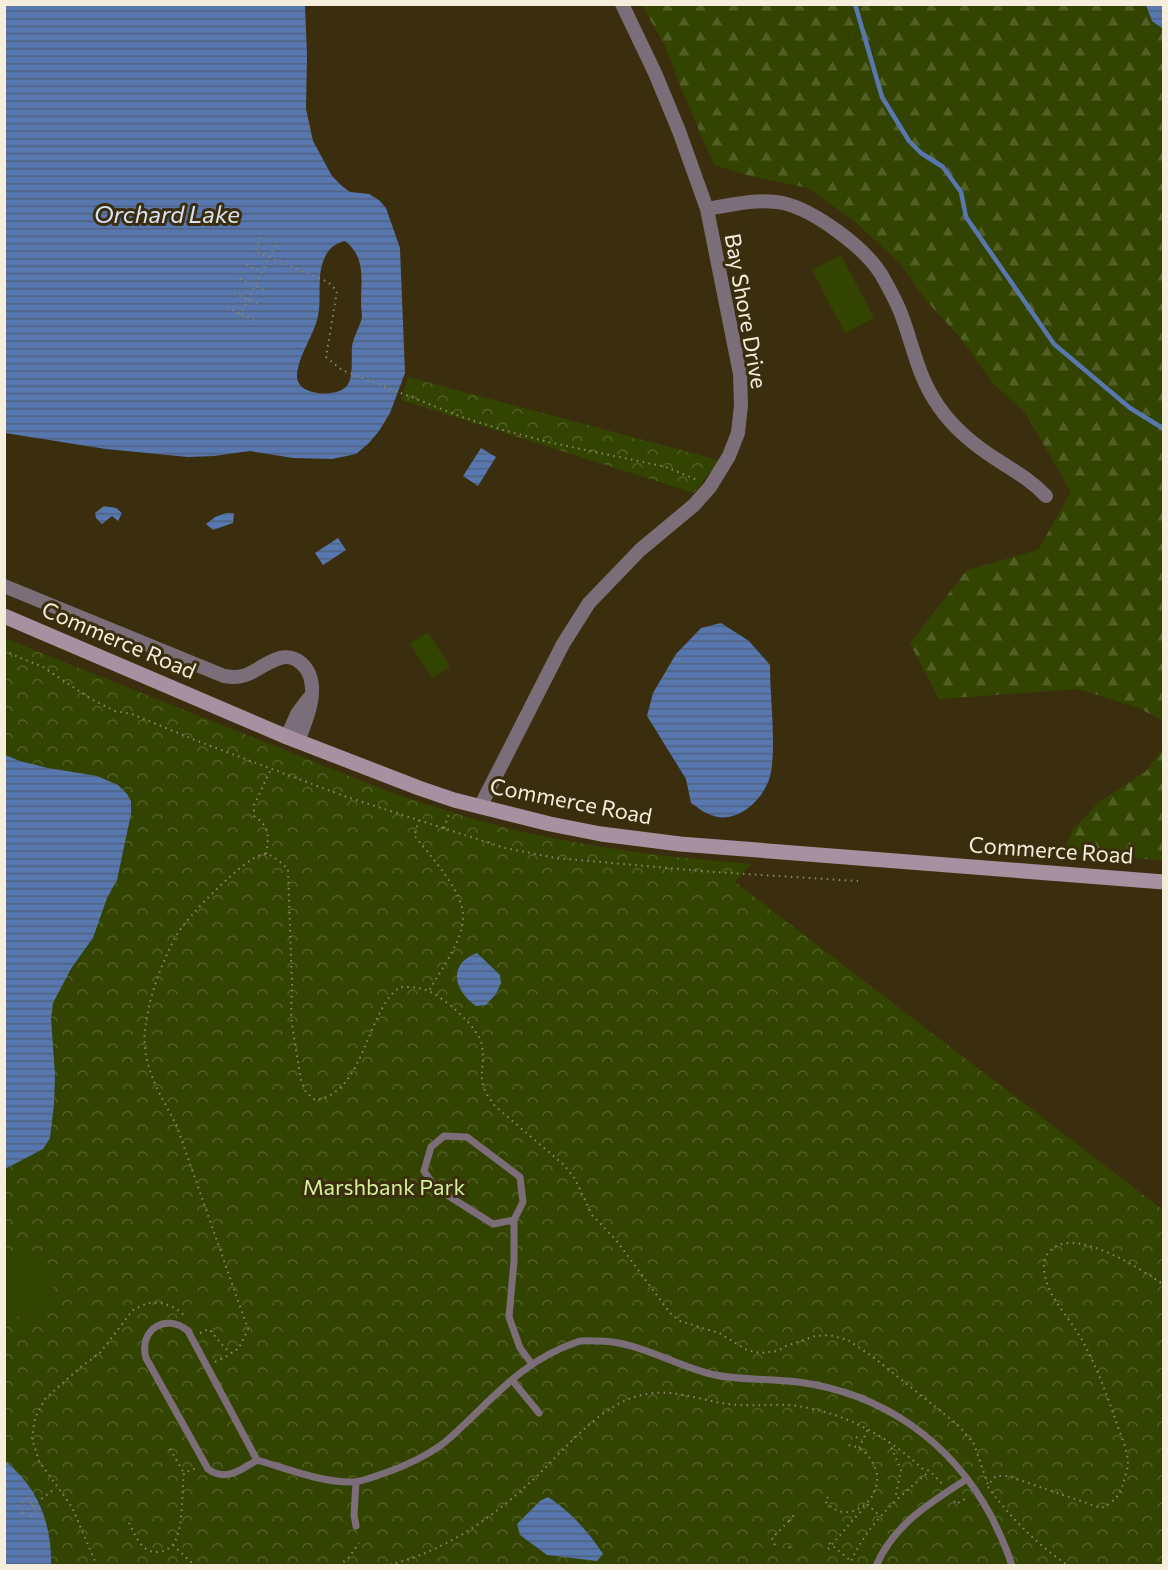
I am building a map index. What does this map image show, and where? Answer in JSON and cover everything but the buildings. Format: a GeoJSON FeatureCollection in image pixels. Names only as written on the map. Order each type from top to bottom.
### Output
{"type":"FeatureCollection","features":[{"type":"Feature","properties":{"kind":"main road","name":"Commerce Road"},"geometry":{"type":"LineString","coordinates":[[4,615],[385,776],[454,800],[575,829],[680,844],[1164,882]]}},
{"type":"Feature","properties":{"kind":"street","name":"Bay Shore Drive"},"geometry":{"type":"LineString","coordinates":[[480,807],[563,644],[590,603],[640,550],[694,505],[710,487],[729,456],[738,433],[741,405],[740,374],[707,209],[655,73],[622,4]]}},
{"type":"Feature","properties":{"kind":"street"},"geometry":{"type":"LineString","coordinates":[[707,209],[752,201],[782,203],[807,212],[837,230],[867,257],[880,273],[903,317],[926,388],[953,426],[974,445],[1028,479],[1046,496]]}},
{"type":"Feature","properties":{"kind":"street"},"geometry":{"type":"LineString","coordinates":[[4,586],[224,676],[241,677],[278,659],[294,658],[302,663],[308,672],[312,694],[297,714],[293,739]]}},
{"type":"Feature","properties":{"kind":"lane"},"geometry":{"type":"LineString","coordinates":[[514,1220],[493,1224],[436,1188],[424,1171],[430,1147],[444,1136],[467,1137],[520,1177],[523,1202],[514,1220],[514,1260],[509,1317],[520,1348],[532,1364]]}},
{"type":"Feature","properties":{"kind":"lane"},"geometry":{"type":"LineString","coordinates":[[257,1460],[192,1338],[182,1326],[172,1323],[165,1323],[151,1331],[145,1339],[146,1358],[208,1469],[215,1474],[225,1475],[257,1460],[327,1479],[356,1482],[410,1465],[443,1444],[512,1380],[543,1356],[580,1341],[614,1340],[639,1347],[691,1369],[721,1377],[798,1382],[832,1388],[870,1401],[902,1417],[936,1444],[977,1492],[1005,1543],[1012,1566]]}},
{"type":"Feature","properties":{"kind":"lane"},"geometry":{"type":"LineString","coordinates":[[512,1380],[539,1413]]}},
{"type":"Feature","properties":{"kind":"lane"},"geometry":{"type":"LineString","coordinates":[[876,1566],[890,1539],[913,1516],[967,1479]]}},
{"type":"Feature","properties":{"kind":"lane"},"geometry":{"type":"LineString","coordinates":[[356,1482],[354,1515],[356,1526]]}},
{"type":"Feature","properties":{"kind":"path"},"geometry":{"type":"LineString","coordinates":[[261,237],[255,251],[328,282],[337,291],[326,357],[342,370],[462,417],[548,442],[666,467],[710,487]]}},
{"type":"Feature","properties":{"kind":"path"},"geometry":{"type":"LineString","coordinates":[[241,314],[276,243]]}},
{"type":"Feature","properties":{"kind":"path"},"geometry":{"type":"LineString","coordinates":[[246,265],[261,271]]}},
{"type":"Feature","properties":{"kind":"path"},"geometry":{"type":"LineString","coordinates":[[240,279],[268,292]]}},
{"type":"Feature","properties":{"kind":"path"},"geometry":{"type":"LineString","coordinates":[[234,293],[261,306]]}},
{"type":"Feature","properties":{"kind":"path"},"geometry":{"type":"LineString","coordinates":[[227,308],[254,320]]}},
{"type":"Feature","properties":{"kind":"path"},"geometry":{"type":"LineString","coordinates":[[6,651],[43,667],[91,699],[115,711],[132,714],[270,769],[505,848],[556,858],[713,872],[858,881]]}},
{"type":"Feature","properties":{"kind":"path"},"geometry":{"type":"LineString","coordinates":[[266,854],[268,831],[254,816],[254,805],[270,769]]}},
{"type":"Feature","properties":{"kind":"path"},"geometry":{"type":"LineString","coordinates":[[419,820],[414,836],[453,888],[463,911],[458,939],[429,991]]}},
{"type":"Feature","properties":{"kind":"path"},"geometry":{"type":"LineString","coordinates":[[224,1357],[234,1353],[248,1329],[176,1124],[146,1061],[144,1032],[154,986],[176,935],[192,915],[238,869],[254,856],[266,854],[278,859],[288,869],[291,1018],[301,1081],[306,1092],[315,1100],[329,1096],[354,1068],[385,1002],[393,992],[400,987],[429,991],[455,1010],[475,1030],[482,1044],[481,1084],[488,1097],[495,1106],[564,1165],[575,1179],[592,1215],[616,1240],[670,1313],[680,1321],[719,1333],[747,1350],[760,1353],[778,1351],[815,1336],[829,1335],[848,1340],[873,1357],[959,1426],[974,1444],[988,1485],[1011,1515],[1026,1531],[1069,1566]]}},
{"type":"Feature","properties":{"kind":"path"},"geometry":{"type":"LineString","coordinates":[[384,1566],[402,1564],[455,1539],[481,1523],[519,1492],[612,1407],[645,1394],[661,1392],[718,1403],[789,1405],[834,1414],[868,1428],[930,1471],[956,1504],[988,1485],[996,1476],[1008,1476],[1101,1508],[1112,1503],[1120,1494],[1128,1464],[1102,1379],[1082,1340],[1048,1287],[1044,1269],[1045,1256],[1053,1246],[1075,1242],[1129,1263],[1164,1285]]}},
{"type":"Feature","properties":{"kind":"path"},"geometry":{"type":"LineString","coordinates":[[97,1566],[78,1517],[39,1461],[32,1439],[35,1418],[45,1399],[99,1354],[133,1310],[147,1303],[162,1303],[188,1318]]}},
{"type":"Feature","properties":{"kind":"path"},"geometry":{"type":"LineString","coordinates":[[192,1338],[200,1331],[209,1329],[229,1352],[234,1353]]}},
{"type":"Feature","properties":{"kind":"path"},"geometry":{"type":"LineString","coordinates":[[200,1331],[203,1337]]}},
{"type":"Feature","properties":{"kind":"path"},"geometry":{"type":"LineString","coordinates":[[859,1448],[868,1428]]}},
{"type":"Feature","properties":{"kind":"path"},"geometry":{"type":"LineString","coordinates":[[856,1437],[862,1440]]}},
{"type":"Feature","properties":{"kind":"path"},"geometry":{"type":"LineString","coordinates":[[887,1440],[901,1470],[894,1502]]}},
{"type":"Feature","properties":{"kind":"path"},"geometry":{"type":"LineString","coordinates":[[828,1549],[867,1504],[878,1483],[877,1470],[871,1459],[859,1448],[847,1445]]}},
{"type":"Feature","properties":{"kind":"path"},"geometry":{"type":"LineString","coordinates":[[129,1523],[140,1543],[148,1550],[162,1551],[173,1545],[178,1532],[184,1473],[170,1449]]}},
{"type":"Feature","properties":{"kind":"path"},"geometry":{"type":"LineString","coordinates":[[184,1473],[204,1464]]}},
{"type":"Feature","properties":{"kind":"path"},"geometry":{"type":"LineString","coordinates":[[849,1566],[861,1541],[880,1516],[930,1471]]}},
{"type":"Feature","properties":{"kind":"path"},"geometry":{"type":"LineString","coordinates":[[22,1513],[57,1488]]}},
{"type":"Feature","properties":{"kind":"path"},"geometry":{"type":"LineString","coordinates":[[828,1497],[825,1501],[830,1507],[844,1512],[867,1504]]}},
{"type":"Feature","properties":{"kind":"path"},"geometry":{"type":"LineString","coordinates":[[17,1506],[27,1498],[37,1511],[27,1519]]}},
{"type":"Feature","properties":{"kind":"path"},"geometry":{"type":"LineString","coordinates":[[867,1504],[880,1516]]}},
{"type":"Feature","properties":{"kind":"path"},"geometry":{"type":"LineString","coordinates":[[775,1545],[772,1538],[790,1522],[793,1516],[795,1518]]}},
{"type":"Feature","properties":{"kind":"path"},"geometry":{"type":"LineString","coordinates":[[339,1566],[349,1557],[359,1542]]}},
{"type":"Feature","properties":{"kind":"path"},"geometry":{"type":"LineString","coordinates":[[789,1548],[792,1544]]}},
{"type":"Feature","properties":{"kind":"path"},"geometry":{"type":"LineString","coordinates":[[831,1544],[850,1562]]}},
{"type":"Feature","properties":{"kind":"path"},"geometry":{"type":"LineString","coordinates":[[173,1545],[195,1566]]}},
{"type":"Feature","properties":{"kind":"green space"},"geometry":{"type":"Polygon","coordinates":[[[642,5],[1146,5],[1152,21],[1164,29],[1163,721],[1139,708],[1078,689],[939,699],[910,643],[967,570],[1038,550],[1071,492],[1026,414],[992,382],[962,340],[925,299],[900,263],[853,220],[808,188],[750,176],[714,165],[665,46],[642,5]]]}},
{"type":"Feature","properties":{"kind":"green space"},"geometry":{"type":"Polygon","coordinates":[[[841,255],[874,318],[845,333],[812,270],[841,255]]]}},
{"type":"Feature","properties":{"kind":"green space"},"geometry":{"type":"Polygon","coordinates":[[[408,377],[719,460],[694,493],[401,400],[408,377]]]}},
{"type":"Feature","properties":{"kind":"green space"},"geometry":{"type":"Polygon","coordinates":[[[428,632],[450,667],[432,678],[410,644],[428,632]]]}},
{"type":"Feature","properties":{"kind":"green space","name":"Marshbank Park"},"geometry":{"type":"Polygon","coordinates":[[[4,638],[392,793],[458,814],[507,828],[608,848],[751,864],[735,882],[1163,1210],[1163,1565],[51,1565],[49,1535],[41,1507],[26,1482],[4,1461],[4,638]]]}},
{"type":"Feature","properties":{"kind":"green space"},"geometry":{"type":"Polygon","coordinates":[[[1163,748],[1163,861],[1065,850],[1072,831],[1099,802],[1145,772],[1163,748]]]}},
{"type":"Feature","properties":{"kind":"green space"},"geometry":{"type":"Polygon","coordinates":[[[5,1247],[58,1280],[30,1324],[5,1308],[5,1247]]]}},
{"type":"Feature","properties":{"kind":"water","name":"Orchard Lake"},"geometry":{"type":"Polygon","coordinates":[[[4,5],[305,5],[306,109],[313,141],[332,176],[342,186],[350,192],[369,194],[386,208],[400,248],[405,373],[390,413],[379,431],[356,454],[332,459],[293,458],[250,451],[188,457],[106,449],[5,433],[4,5]],[[345,241],[336,245],[329,251],[322,264],[318,316],[300,361],[297,376],[301,386],[311,392],[338,392],[349,383],[353,343],[362,317],[361,269],[352,247],[345,241]]]}},
{"type":"Feature","properties":{"kind":"water"},"geometry":{"type":"Polygon","coordinates":[[[1146,5],[1163,5],[1163,29],[1152,21],[1146,5]]]}},
{"type":"Feature","properties":{"kind":"water"},"geometry":{"type":"Polygon","coordinates":[[[481,448],[496,457],[478,486],[463,476],[481,448]]]}},
{"type":"Feature","properties":{"kind":"water"},"geometry":{"type":"Polygon","coordinates":[[[104,506],[116,508],[122,513],[118,521],[112,516],[102,524],[96,518],[95,513],[104,506]]]}},
{"type":"Feature","properties":{"kind":"water"},"geometry":{"type":"Polygon","coordinates":[[[234,513],[233,523],[213,530],[206,524],[215,517],[234,513]]]}},
{"type":"Feature","properties":{"kind":"water"},"geometry":{"type":"Polygon","coordinates":[[[338,538],[346,550],[323,565],[315,553],[338,538]]]}},
{"type":"Feature","properties":{"kind":"water"},"geometry":{"type":"Polygon","coordinates":[[[721,623],[749,641],[770,665],[773,747],[771,772],[764,791],[740,813],[721,817],[706,813],[691,803],[686,779],[647,716],[653,693],[676,654],[701,628],[721,623]]]}},
{"type":"Feature","properties":{"kind":"water"},"geometry":{"type":"Polygon","coordinates":[[[5,755],[48,768],[97,776],[118,785],[131,801],[131,814],[117,880],[107,898],[93,938],[72,967],[53,1003],[51,1019],[55,1075],[50,1138],[43,1149],[5,1169],[5,755]]]}},
{"type":"Feature","properties":{"kind":"water"},"geometry":{"type":"Polygon","coordinates":[[[477,953],[500,975],[501,983],[496,994],[486,1005],[476,1006],[463,993],[457,978],[461,964],[477,953]]]}},
{"type":"Feature","properties":{"kind":"water"},"geometry":{"type":"Polygon","coordinates":[[[5,1461],[26,1482],[41,1507],[49,1535],[51,1565],[5,1565],[5,1461]]]}},
{"type":"Feature","properties":{"kind":"water"},"geometry":{"type":"Polygon","coordinates":[[[548,1497],[572,1516],[591,1538],[603,1554],[597,1561],[547,1555],[520,1535],[517,1524],[540,1501],[548,1497]]]}},
{"type":"Feature","properties":{"kind":"waterway"},"geometry":{"type":"LineString","coordinates":[[855,4],[882,97],[909,141],[921,153],[943,167],[961,192],[966,217],[1054,344],[1130,408],[1164,429]]}}]}
